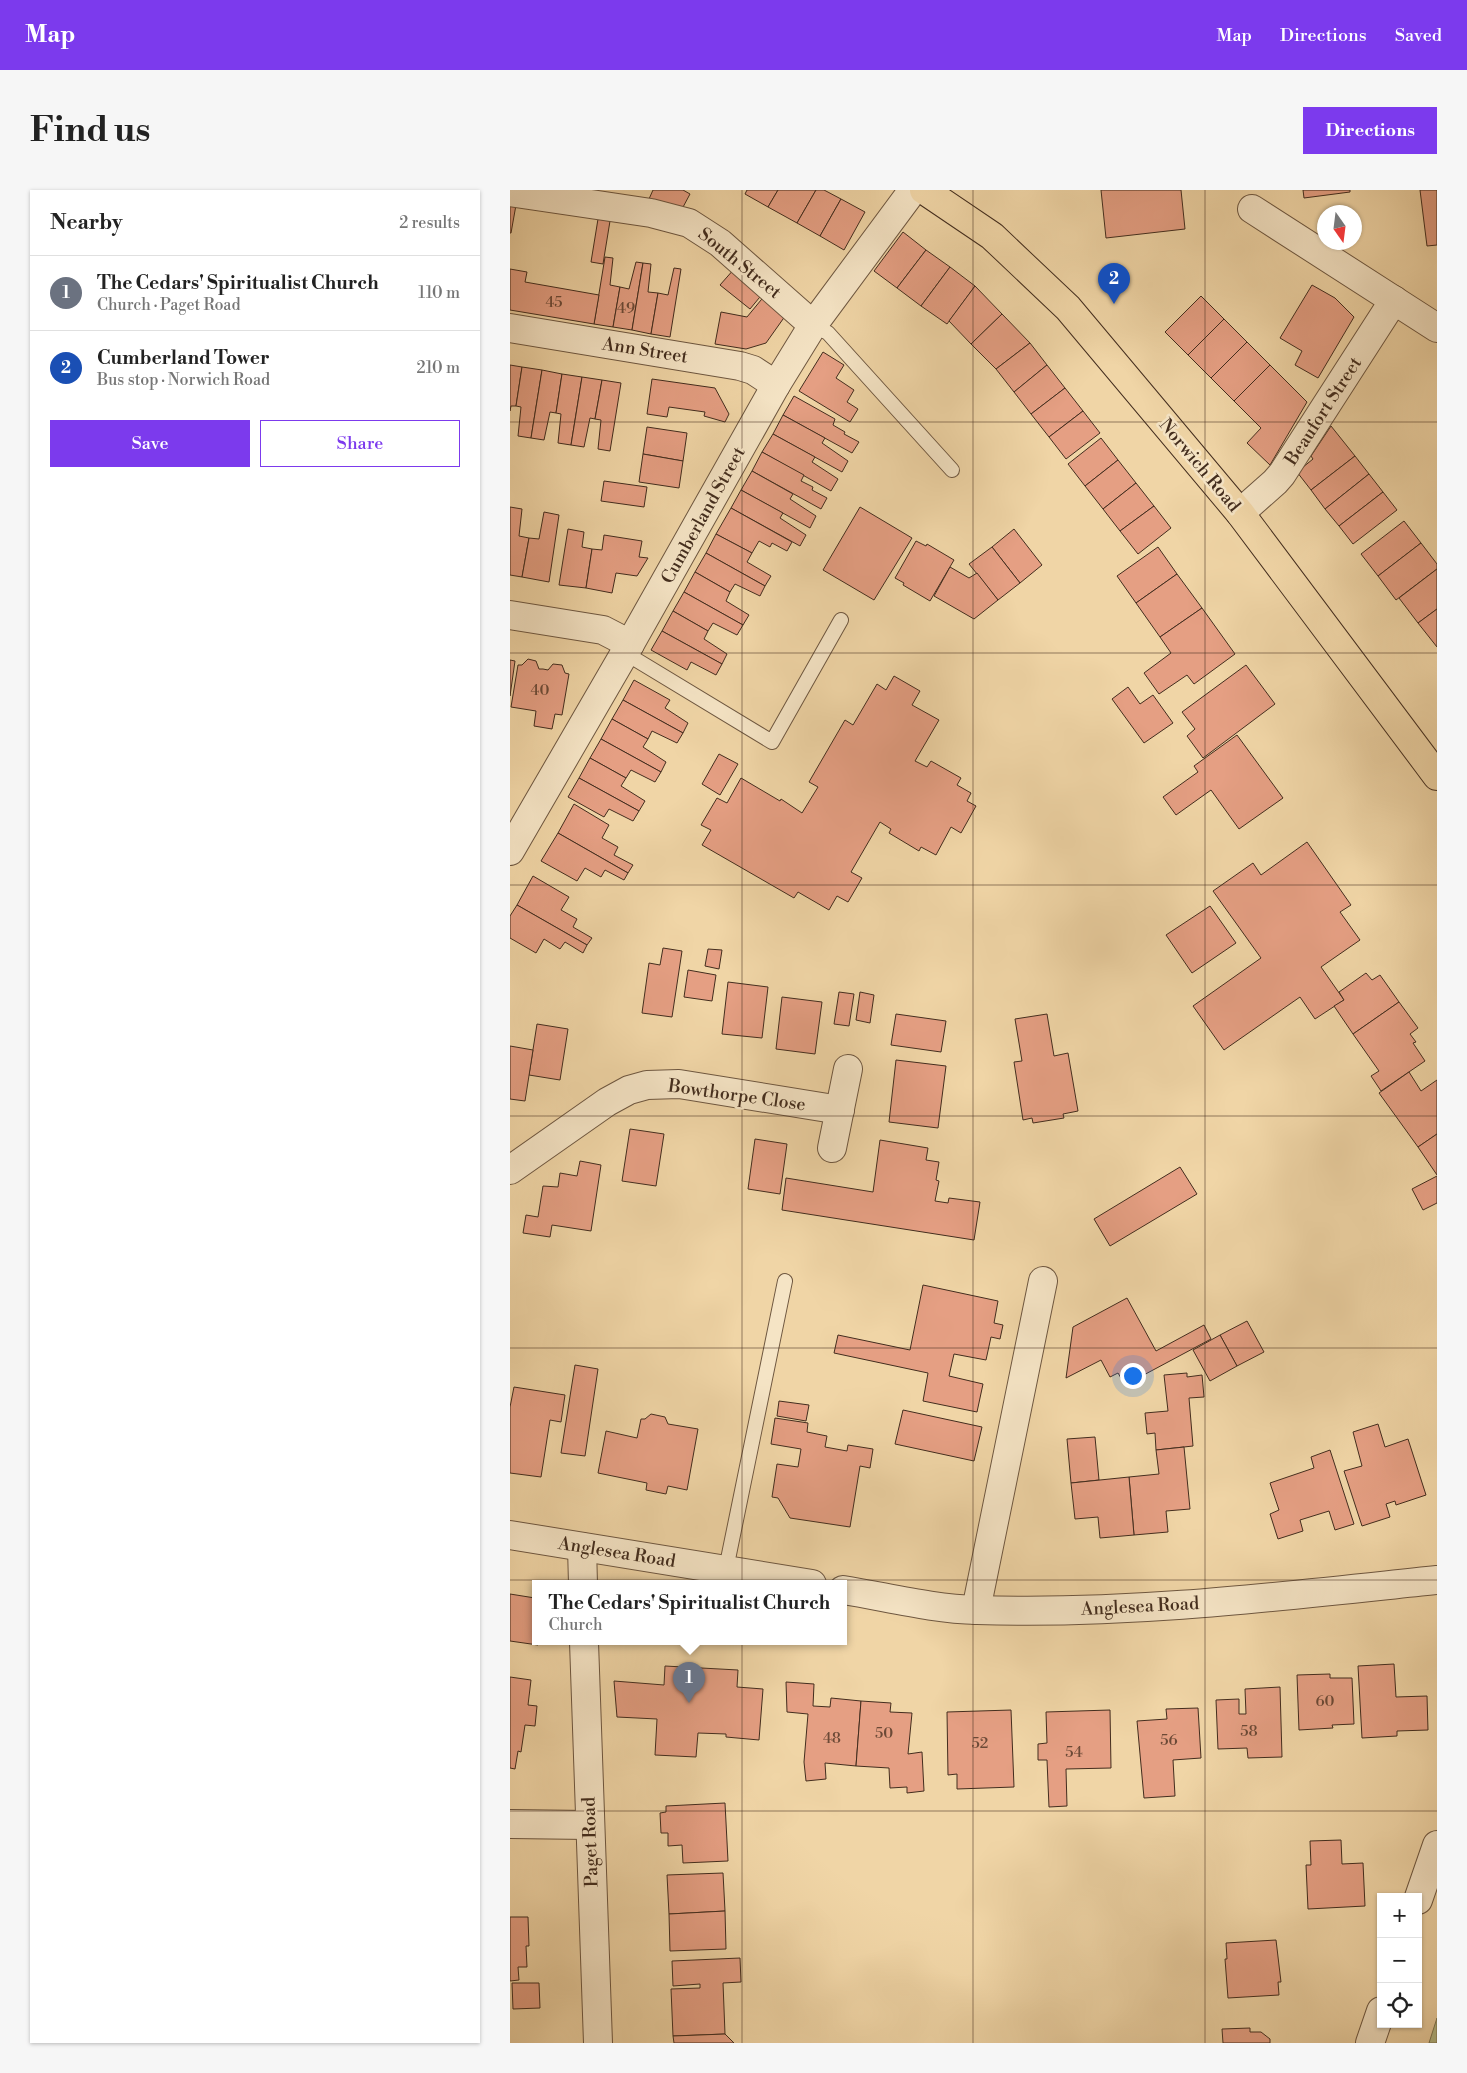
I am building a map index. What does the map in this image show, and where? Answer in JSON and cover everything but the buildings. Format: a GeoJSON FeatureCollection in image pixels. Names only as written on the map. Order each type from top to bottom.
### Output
{"type":"FeatureCollection","features":[{"type":"Feature","properties":{"kind":"main road","name":"Norwich Road"},"geometry":{"type":"LineString","coordinates":[[924,190],[992,236],[1068,308],[1240,513],[1437,776]]}},
{"type":"Feature","properties":{"kind":"street","name":"Cumberland Street"},"geometry":{"type":"LineString","coordinates":[[510,852],[628,648],[776,385],[813,325],[912,190]]}},
{"type":"Feature","properties":{"kind":"street","name":"South Street"},"geometry":{"type":"LineString","coordinates":[[510,192],[652,213],[689,223],[720,242],[813,325]]}},
{"type":"Feature","properties":{"kind":"street"},"geometry":{"type":"LineString","coordinates":[[1252,209],[1437,328]]}},
{"type":"Feature","properties":{"kind":"street","name":"Beaufort Street"},"geometry":{"type":"LineString","coordinates":[[1240,513],[1282,474],[1394,300]]}},
{"type":"Feature","properties":{"kind":"street","name":"Ann Street"},"geometry":{"type":"LineString","coordinates":[[510,328],[740,366],[753,370],[776,385]]}},
{"type":"Feature","properties":{"kind":"street"},"geometry":{"type":"LineString","coordinates":[[510,615],[603,630],[628,648]]}},
{"type":"Feature","properties":{"kind":"street"},"geometry":{"type":"LineString","coordinates":[[832,1148],[848,1069]]}},
{"type":"Feature","properties":{"kind":"street","name":"Bowthorpe Close"},"geometry":{"type":"LineString","coordinates":[[510,1170],[607,1102],[629,1090],[647,1085],[678,1084],[696,1086],[840,1110]]}},
{"type":"Feature","properties":{"kind":"street"},"geometry":{"type":"LineString","coordinates":[[976,1610],[1043,1281]]}},
{"type":"Feature","properties":{"kind":"street","name":"Anglesea Road"},"geometry":{"type":"LineString","coordinates":[[510,1535],[789,1580]]}},
{"type":"Feature","properties":{"kind":"street"},"geometry":{"type":"LineString","coordinates":[[582,1547],[583,1580]]}},
{"type":"Feature","properties":{"kind":"street","name":"Anglesea Road"},"geometry":{"type":"LineString","coordinates":[[847,1591],[943,1607],[976,1610],[1106,1609],[1244,1601],[1437,1580]]}},
{"type":"Feature","properties":{"kind":"street","name":"Paget Road"},"geometry":{"type":"LineString","coordinates":[[584,1645],[598,2043]]}},
{"type":"Feature","properties":{"kind":"street"},"geometry":{"type":"LineString","coordinates":[[510,1824],[589,1825]]}},
{"type":"Feature","properties":{"kind":"street"},"geometry":{"type":"LineString","coordinates":[[1420,1893],[1437,1845]]}},
{"type":"Feature","properties":{"kind":"street"},"geometry":{"type":"LineString","coordinates":[[1370,2043],[1377,2023]]}},
{"type":"Feature","properties":{"kind":"lane"},"geometry":{"type":"LineString","coordinates":[[813,325],[828,333],[952,470]]}},
{"type":"Feature","properties":{"kind":"lane"},"geometry":{"type":"LineString","coordinates":[[628,648],[772,742],[841,620]]}},
{"type":"Feature","properties":{"kind":"lane"},"geometry":{"type":"LineString","coordinates":[[726,1569],[785,1281]]}},
{"type":"Feature","properties":{"kind":"green space"},"geometry":{"type":"Polygon","coordinates":[[[1437,2018],[1437,2043],[1429,2043],[1437,2018]]]}},
{"type":"Feature","properties":{"kind":"place","name":"Cumberland Tower"},"geometry":{"type":"Point","coordinates":[1114,304]}},
{"type":"Feature","properties":{"kind":"place","name":"The Cedars' Spiritualist Church"},"geometry":{"type":"Point","coordinates":[689,1703]}}]}
